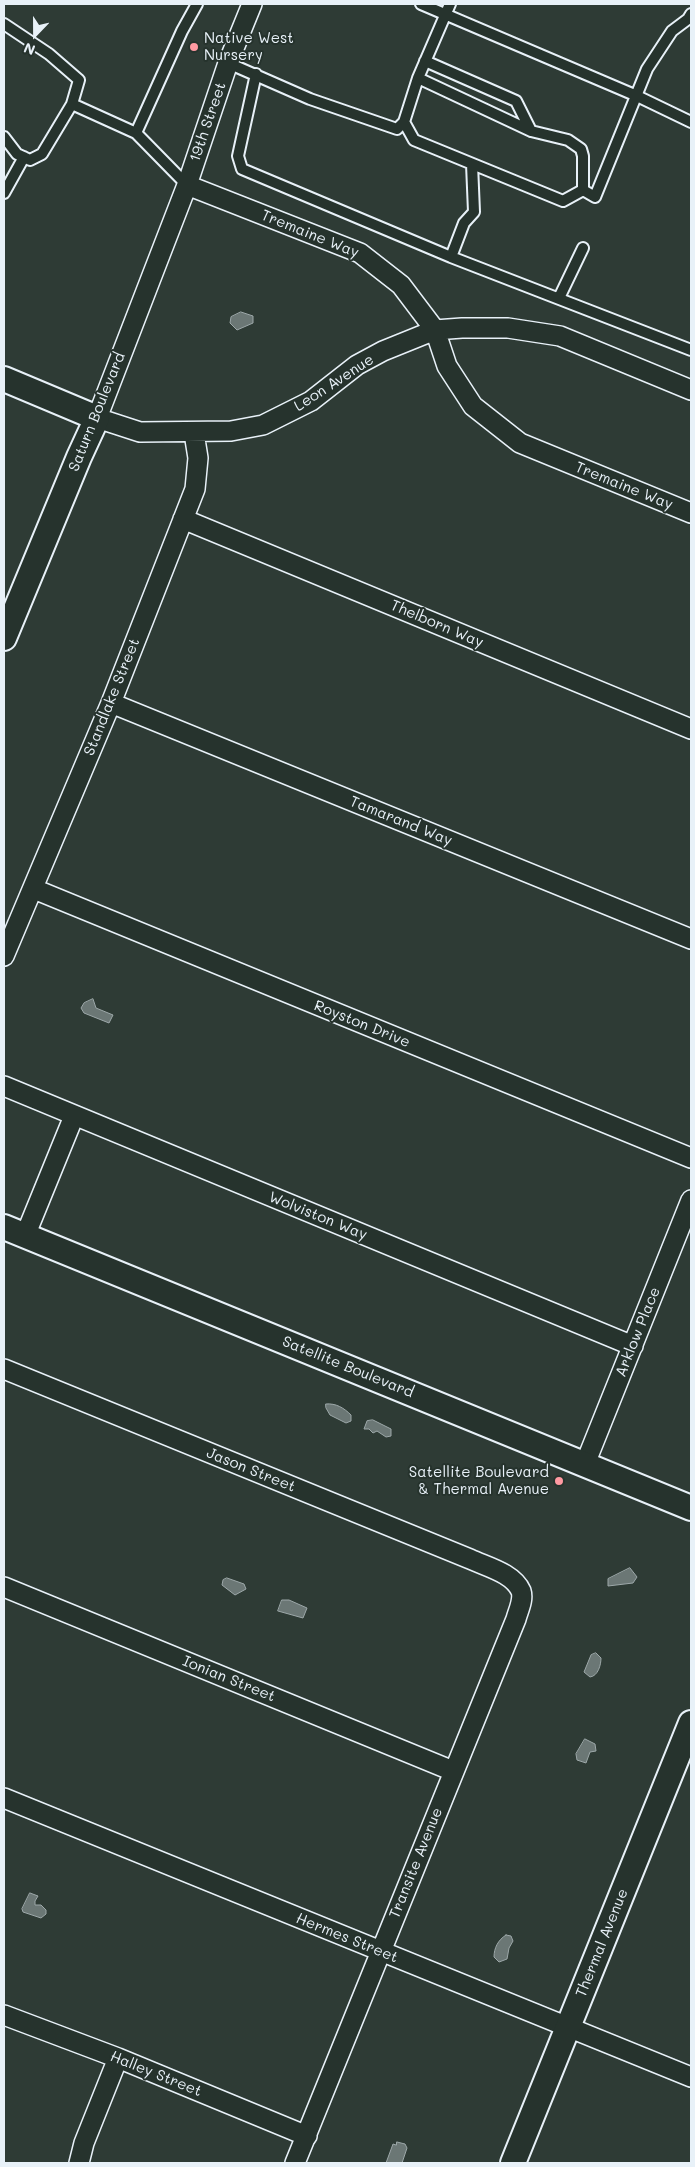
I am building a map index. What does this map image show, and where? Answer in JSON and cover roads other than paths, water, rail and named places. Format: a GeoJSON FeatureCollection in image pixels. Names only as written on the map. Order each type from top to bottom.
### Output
{"type":"FeatureCollection","features":[{"type":"Feature","properties":{"kind":"street","name":"19th Street"},"geometry":{"type":"LineString","coordinates":[[187,185],[228,63],[252,4]]}},
{"type":"Feature","properties":{"kind":"street","name":"Tremaine Way"},"geometry":{"type":"LineString","coordinates":[[187,185],[360,253],[401,285],[435,330],[447,366],[473,406],[520,443],[691,513]]}},
{"type":"Feature","properties":{"kind":"street","name":"Saturn Boulevard"},"geometry":{"type":"LineString","coordinates":[[4,638],[78,457],[97,418],[187,185]]}},
{"type":"Feature","properties":{"kind":"street","name":"Leon Avenue"},"geometry":{"type":"LineString","coordinates":[[4,379],[97,418],[140,432],[231,430],[263,425],[311,402],[357,365],[383,351],[435,330],[508,328],[560,336],[691,390]]}},
{"type":"Feature","properties":{"kind":"street","name":"Standlake Street"},"geometry":{"type":"LineString","coordinates":[[4,956],[34,889],[111,703],[195,489],[198,458],[194,432]]}},
{"type":"Feature","properties":{"kind":"street","name":"Thelborn Way"},"geometry":{"type":"LineString","coordinates":[[183,519],[691,729]]}},
{"type":"Feature","properties":{"kind":"street","name":"Tamarand Way"},"geometry":{"type":"LineString","coordinates":[[111,703],[691,939]]}},
{"type":"Feature","properties":{"kind":"street","name":"Royston Drive"},"geometry":{"type":"LineString","coordinates":[[34,889],[691,1158]]}},
{"type":"Feature","properties":{"kind":"street","name":"Wolviston Way"},"geometry":{"type":"LineString","coordinates":[[4,1086],[633,1346]]}},
{"type":"Feature","properties":{"kind":"street"},"geometry":{"type":"LineString","coordinates":[[14,1232],[74,1116]]}},
{"type":"Feature","properties":{"kind":"street","name":"Arklow Place"},"geometry":{"type":"LineString","coordinates":[[586,1464],[691,1200]]}},
{"type":"Feature","properties":{"kind":"street","name":"Satellite Boulevard"},"geometry":{"type":"LineString","coordinates":[[14,1232],[691,1508]]}},
{"type":"Feature","properties":{"kind":"street","name":"Jason Street"},"geometry":{"type":"LineString","coordinates":[[4,1369],[498,1571]]}},
{"type":"Feature","properties":{"kind":"street","name":"Transite Avenue"},"geometry":{"type":"LineString","coordinates":[[296,2163],[520,1606],[521,1592],[510,1578],[498,1571]]}},
{"type":"Feature","properties":{"kind":"street","name":"Ionian Street"},"geometry":{"type":"LineString","coordinates":[[4,1587],[453,1771]]}},
{"type":"Feature","properties":{"kind":"street","name":"Thermal Avenue"},"geometry":{"type":"LineString","coordinates":[[513,2163],[691,1723]]}},
{"type":"Feature","properties":{"kind":"street","name":"Hermes Street"},"geometry":{"type":"LineString","coordinates":[[4,1798],[691,2077]]}},
{"type":"Feature","properties":{"kind":"street","name":"Halley Street"},"geometry":{"type":"LineString","coordinates":[[4,2015],[118,2058],[307,2136]]}},
{"type":"Feature","properties":{"kind":"street"},"geometry":{"type":"LineString","coordinates":[[79,2163],[84,2143],[118,2058]]}},
{"type":"Feature","properties":{"kind":"lane"},"geometry":{"type":"LineString","coordinates":[[136,133],[182,31],[197,4]]}},
{"type":"Feature","properties":{"kind":"lane"},"geometry":{"type":"LineString","coordinates":[[421,4],[636,96],[691,122]]}},
{"type":"Feature","properties":{"kind":"lane"},"geometry":{"type":"LineString","coordinates":[[228,63],[310,99],[397,128],[404,122],[418,78],[450,4]]}},
{"type":"Feature","properties":{"kind":"lane"},"geometry":{"type":"LineString","coordinates":[[583,190],[595,197],[647,69],[672,31],[688,19],[691,14]]}},
{"type":"Feature","properties":{"kind":"lane"},"geometry":{"type":"LineString","coordinates":[[4,24],[49,54],[79,80],[72,104],[42,154],[30,160],[24,158],[17,154],[4,137]]}},
{"type":"Feature","properties":{"kind":"lane"},"geometry":{"type":"LineString","coordinates":[[425,61],[516,101],[531,131]]}},
{"type":"Feature","properties":{"kind":"lane"},"geometry":{"type":"LineString","coordinates":[[256,74],[238,156],[242,169],[451,257],[691,350]]}},
{"type":"Feature","properties":{"kind":"lane"},"geometry":{"type":"LineString","coordinates":[[418,78],[531,131],[568,140],[581,149],[583,156],[583,190]]}},
{"type":"Feature","properties":{"kind":"lane"},"geometry":{"type":"LineString","coordinates":[[72,104],[136,133],[187,185]]}},
{"type":"Feature","properties":{"kind":"lane"},"geometry":{"type":"LineString","coordinates":[[404,122],[414,140],[563,201],[583,190]]}},
{"type":"Feature","properties":{"kind":"lane"},"geometry":{"type":"LineString","coordinates":[[4,193],[24,158]]}},
{"type":"Feature","properties":{"kind":"lane"},"geometry":{"type":"LineString","coordinates":[[451,257],[464,223],[474,212],[472,164]]}},
{"type":"Feature","properties":{"kind":"lane"},"geometry":{"type":"LineString","coordinates":[[559,298],[583,248]]}},
{"type":"Feature","properties":{"kind":"place","name":"Native West Nursery"},"geometry":{"type":"Point","coordinates":[194,47]}},
{"type":"Feature","properties":{"kind":"place","name":"Satellite Boulevard & Thermal Avenue"},"geometry":{"type":"Point","coordinates":[559,1481]}}]}
